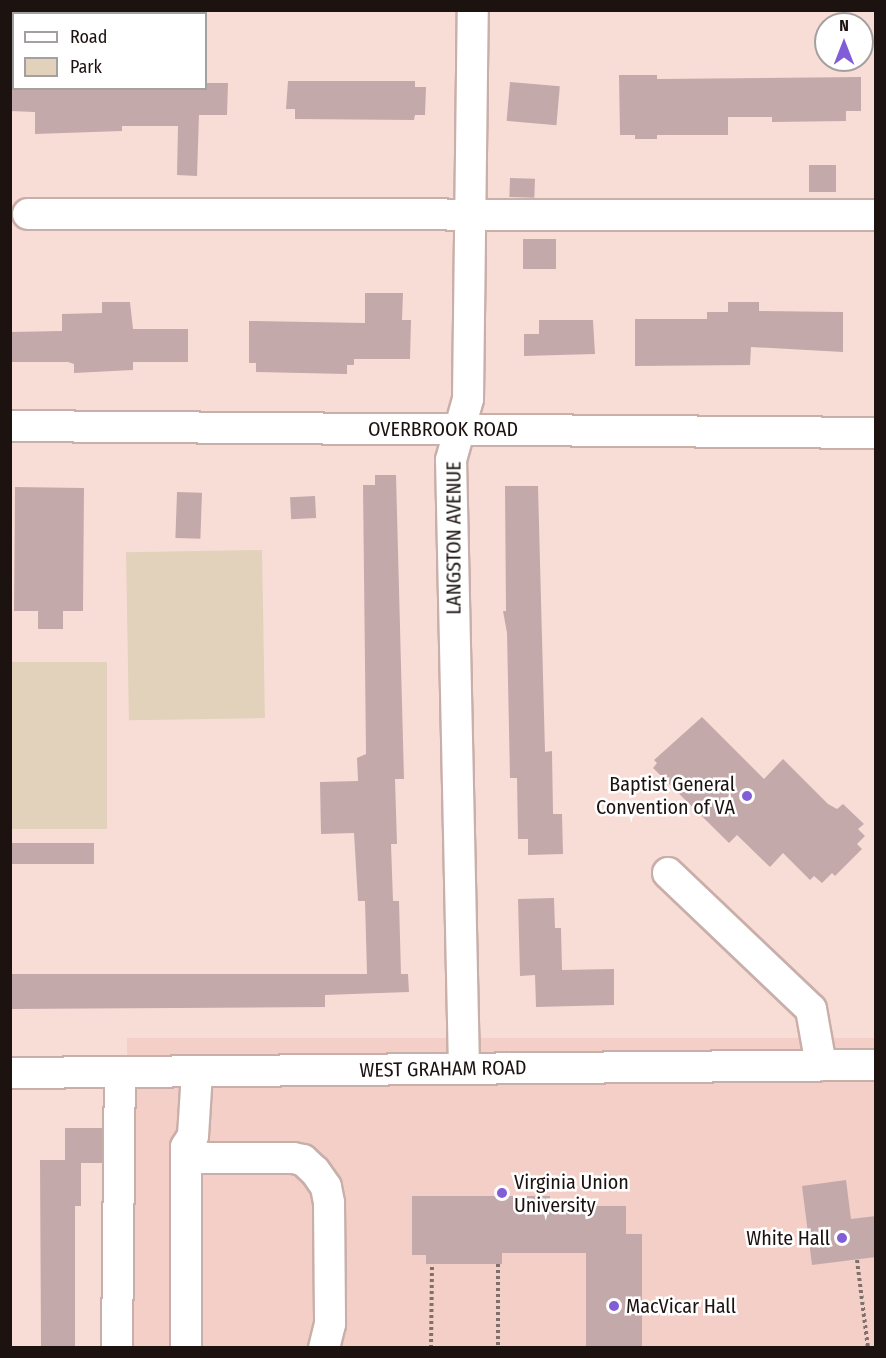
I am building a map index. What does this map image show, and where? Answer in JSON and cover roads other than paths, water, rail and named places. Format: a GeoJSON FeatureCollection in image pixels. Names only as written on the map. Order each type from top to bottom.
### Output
{"type":"FeatureCollection","features":[{"type":"Feature","properties":{"kind":"street","name":"LANGSTON AVENUE"},"geometry":{"type":"LineString","coordinates":[[464,1068],[451,460],[468,399],[473,10]]}},
{"type":"Feature","properties":{"kind":"street"},"geometry":{"type":"LineString","coordinates":[[28,214],[876,215]]}},
{"type":"Feature","properties":{"kind":"street","name":"OVERBROOK ROAD"},"geometry":{"type":"LineString","coordinates":[[10,426],[876,433]]}},
{"type":"Feature","properties":{"kind":"street"},"geometry":{"type":"LineString","coordinates":[[668,873],[811,1009],[821,1065]]}},
{"type":"Feature","properties":{"kind":"street","name":"WEST GRAHAM ROAD"},"geometry":{"type":"LineString","coordinates":[[10,1073],[876,1065]]}},
{"type":"Feature","properties":{"kind":"street"},"geometry":{"type":"LineString","coordinates":[[117,1347],[120,1072]]}},
{"type":"Feature","properties":{"kind":"street"},"geometry":{"type":"LineString","coordinates":[[186,1347],[186,1153],[193,1136],[187,1072]]}},
{"type":"Feature","properties":{"kind":"street"},"geometry":{"type":"LineString","coordinates":[[186,1153],[292,1158],[303,1160],[315,1171],[326,1187],[329,1203],[330,1324],[324,1347]]}},
{"type":"Feature","properties":{"kind":"place","name":"Baptist General Convention of VA"},"geometry":{"type":"Point","coordinates":[747,796]}},
{"type":"Feature","properties":{"kind":"place","name":"Virginia Union University"},"geometry":{"type":"Point","coordinates":[502,1193]}},
{"type":"Feature","properties":{"kind":"place","name":"White Hall"},"geometry":{"type":"Point","coordinates":[842,1238]}},
{"type":"Feature","properties":{"kind":"place","name":"MacVicar Hall"},"geometry":{"type":"Point","coordinates":[614,1306]}}]}
